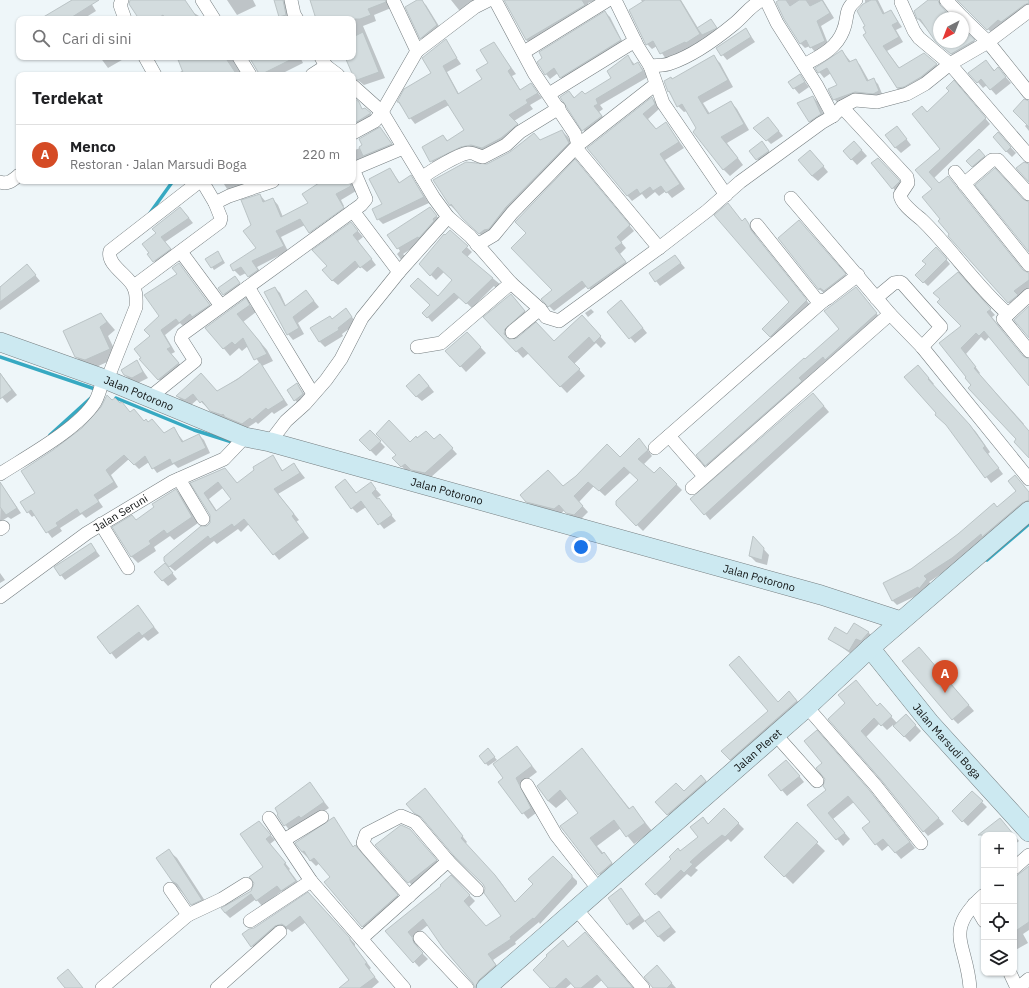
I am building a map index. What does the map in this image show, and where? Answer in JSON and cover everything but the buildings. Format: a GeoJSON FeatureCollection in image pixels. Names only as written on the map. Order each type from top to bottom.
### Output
{"type":"FeatureCollection","features":[{"type":"Feature","properties":{"kind":"street"},"geometry":{"type":"LineString","coordinates":[[122,0],[120,5],[124,16]]}},
{"type":"Feature","properties":{"kind":"street"},"geometry":{"type":"LineString","coordinates":[[202,0],[212,16]]}},
{"type":"Feature","properties":{"kind":"street"},"geometry":{"type":"LineString","coordinates":[[291,0],[295,16]]}},
{"type":"Feature","properties":{"kind":"street"},"geometry":{"type":"LineString","coordinates":[[393,0],[417,51]]}},
{"type":"Feature","properties":{"kind":"street"},"geometry":{"type":"LineString","coordinates":[[356,131],[375,120],[382,112],[417,51],[475,7],[490,0]]}},
{"type":"Feature","properties":{"kind":"street"},"geometry":{"type":"LineString","coordinates":[[495,0],[534,73],[575,134],[577,146],[659,248]]}},
{"type":"Feature","properties":{"kind":"street"},"geometry":{"type":"LineString","coordinates":[[524,52],[608,0]]}},
{"type":"Feature","properties":{"kind":"street"},"geometry":{"type":"LineString","coordinates":[[615,0],[635,41],[650,66],[663,103],[726,195]]}},
{"type":"Feature","properties":{"kind":"street"},"geometry":{"type":"LineString","coordinates":[[650,66],[670,64],[713,40],[735,23],[753,4],[762,0]]}},
{"type":"Feature","properties":{"kind":"street"},"geometry":{"type":"LineString","coordinates":[[766,0],[777,24],[837,111],[907,177],[908,183],[900,195],[903,202],[933,231],[981,287],[1008,314]]}},
{"type":"Feature","properties":{"kind":"street"},"geometry":{"type":"LineString","coordinates":[[804,65],[836,44],[844,30],[846,11],[856,0]]}},
{"type":"Feature","properties":{"kind":"street"},"geometry":{"type":"LineString","coordinates":[[946,0],[957,12]]}},
{"type":"Feature","properties":{"kind":"street"},"geometry":{"type":"LineString","coordinates":[[900,1],[914,31],[950,64],[1029,156]]}},
{"type":"Feature","properties":{"kind":"street"},"geometry":{"type":"LineString","coordinates":[[356,89],[382,112],[403,148],[448,217],[470,236],[511,283],[540,309],[546,317],[559,320],[659,248],[753,173],[837,111],[855,100],[877,102],[907,94],[925,84],[950,64],[988,42],[1029,11]]}},
{"type":"Feature","properties":{"kind":"street"},"geometry":{"type":"LineString","coordinates":[[969,24],[988,42],[1029,93]]}},
{"type":"Feature","properties":{"kind":"street"},"geometry":{"type":"LineString","coordinates":[[549,94],[635,41]]}},
{"type":"Feature","properties":{"kind":"street"},"geometry":{"type":"LineString","coordinates":[[146,60],[151,72]]}},
{"type":"Feature","properties":{"kind":"street"},"geometry":{"type":"LineString","coordinates":[[241,60],[248,72]]}},
{"type":"Feature","properties":{"kind":"street"},"geometry":{"type":"LineString","coordinates":[[314,72],[323,61],[335,72]]}},
{"type":"Feature","properties":{"kind":"street"},"geometry":{"type":"LineString","coordinates":[[477,245],[494,235],[512,213],[577,146],[656,84]]}},
{"type":"Feature","properties":{"kind":"street"},"geometry":{"type":"LineString","coordinates":[[422,178],[450,160],[466,153],[475,154],[483,158],[506,145],[520,132],[558,108]]}},
{"type":"Feature","properties":{"kind":"street"},"geometry":{"type":"LineString","coordinates":[[356,168],[403,148]]}},
{"type":"Feature","properties":{"kind":"street"},"geometry":{"type":"LineString","coordinates":[[964,184],[992,160],[998,160],[1029,194]]}},
{"type":"Feature","properties":{"kind":"street"},"geometry":{"type":"LineString","coordinates":[[955,172],[1029,265]]}},
{"type":"Feature","properties":{"kind":"street"},"geometry":{"type":"LineString","coordinates":[[149,398],[195,361],[181,339],[181,336],[366,200],[356,176]]}},
{"type":"Feature","properties":{"kind":"street"},"geometry":{"type":"LineString","coordinates":[[0,182],[4,184],[11,182],[16,178]]}},
{"type":"Feature","properties":{"kind":"street"},"geometry":{"type":"LineString","coordinates":[[0,474],[56,439],[84,414],[97,397],[136,307],[134,286],[111,260],[110,251],[197,184]]}},
{"type":"Feature","properties":{"kind":"street"},"geometry":{"type":"LineString","coordinates":[[134,286],[182,252],[220,222],[221,218],[216,203],[203,184]]}},
{"type":"Feature","properties":{"kind":"street"},"geometry":{"type":"LineString","coordinates":[[216,203],[229,196],[264,184]]}},
{"type":"Feature","properties":{"kind":"street"},"geometry":{"type":"LineString","coordinates":[[790,198],[858,275],[890,314],[922,347],[1029,479]]}},
{"type":"Feature","properties":{"kind":"street"},"geometry":{"type":"LineString","coordinates":[[353,210],[399,272]]}},
{"type":"Feature","properties":{"kind":"street"},"geometry":{"type":"LineString","coordinates":[[270,442],[286,421],[305,404],[326,380],[341,359],[362,318],[399,272],[448,217]]}},
{"type":"Feature","properties":{"kind":"street"},"geometry":{"type":"LineString","coordinates":[[757,225],[816,299],[823,301]]}},
{"type":"Feature","properties":{"kind":"street"},"geometry":{"type":"LineString","coordinates":[[182,252],[221,306]]}},
{"type":"Feature","properties":{"kind":"street"},"geometry":{"type":"LineString","coordinates":[[655,448],[823,301],[858,275]]}},
{"type":"Feature","properties":{"kind":"street"},"geometry":{"type":"LineString","coordinates":[[876,298],[894,283],[900,282],[902,284],[941,327],[922,347]]}},
{"type":"Feature","properties":{"kind":"street"},"geometry":{"type":"LineString","coordinates":[[417,347],[441,343],[511,283]]}},
{"type":"Feature","properties":{"kind":"street"},"geometry":{"type":"LineString","coordinates":[[248,287],[313,394]]}},
{"type":"Feature","properties":{"kind":"street"},"geometry":{"type":"LineString","coordinates":[[1029,295],[1003,318],[1003,321],[1029,351]]}},
{"type":"Feature","properties":{"kind":"street"},"geometry":{"type":"LineString","coordinates":[[512,332],[540,309]]}},
{"type":"Feature","properties":{"kind":"street"},"geometry":{"type":"LineString","coordinates":[[692,488],[890,314]]}},
{"type":"Feature","properties":{"kind":"street","name":"Jalan Potorono"},"geometry":{"type":"LineString","coordinates":[[0,342],[105,379],[245,437],[270,442],[821,595],[901,621]]}},
{"type":"Feature","properties":{"kind":"street"},"geometry":{"type":"LineString","coordinates":[[669,436],[704,476]]}},
{"type":"Feature","properties":{"kind":"street","name":"Jalan Seruni"},"geometry":{"type":"LineString","coordinates":[[0,598],[101,524],[179,479],[224,459],[245,437]]}},
{"type":"Feature","properties":{"kind":"street"},"geometry":{"type":"LineString","coordinates":[[179,479],[203,519]]}},
{"type":"Feature","properties":{"kind":"street","name":"Jalan Pleret"},"geometry":{"type":"LineString","coordinates":[[486,988],[577,910],[774,734],[807,707],[870,648],[1029,511]]}},
{"type":"Feature","properties":{"kind":"street"},"geometry":{"type":"LineString","coordinates":[[101,524],[128,568]]}},
{"type":"Feature","properties":{"kind":"street","name":"Jalan Marsudi Boga"},"geometry":{"type":"LineString","coordinates":[[870,648],[930,722],[1029,832]]}},
{"type":"Feature","properties":{"kind":"street"},"geometry":{"type":"LineString","coordinates":[[807,707],[876,786],[921,843]]}},
{"type":"Feature","properties":{"kind":"street"},"geometry":{"type":"LineString","coordinates":[[774,734],[817,781]]}},
{"type":"Feature","properties":{"kind":"street"},"geometry":{"type":"LineString","coordinates":[[527,785],[556,835],[599,890]]}},
{"type":"Feature","properties":{"kind":"street"},"geometry":{"type":"LineString","coordinates":[[409,896],[363,843],[366,834],[401,816],[415,822],[448,861],[477,890]]}},
{"type":"Feature","properties":{"kind":"street"},"geometry":{"type":"LineString","coordinates":[[284,840],[322,817]]}},
{"type":"Feature","properties":{"kind":"street"},"geometry":{"type":"LineString","coordinates":[[269,818],[311,881],[404,988]]}},
{"type":"Feature","properties":{"kind":"street"},"geometry":{"type":"LineString","coordinates":[[1017,865],[1029,855]]}},
{"type":"Feature","properties":{"kind":"street"},"geometry":{"type":"LineString","coordinates":[[362,938],[394,907],[409,896],[448,861]]}},
{"type":"Feature","properties":{"kind":"street"},"geometry":{"type":"LineString","coordinates":[[250,921],[311,881]]}},
{"type":"Feature","properties":{"kind":"street"},"geometry":{"type":"LineString","coordinates":[[102,988],[188,915],[222,899],[246,884]]}},
{"type":"Feature","properties":{"kind":"street"},"geometry":{"type":"LineString","coordinates":[[170,889],[188,915]]}},
{"type":"Feature","properties":{"kind":"street"},"geometry":{"type":"LineString","coordinates":[[970,988],[959,929],[964,915],[981,898]]}},
{"type":"Feature","properties":{"kind":"street"},"geometry":{"type":"LineString","coordinates":[[974,904],[981,916]]}},
{"type":"Feature","properties":{"kind":"street"},"geometry":{"type":"LineString","coordinates":[[577,910],[643,988]]}},
{"type":"Feature","properties":{"kind":"street"},"geometry":{"type":"LineString","coordinates":[[217,988],[280,932]]}},
{"type":"Feature","properties":{"kind":"street"},"geometry":{"type":"LineString","coordinates":[[420,938],[467,988]]}},
{"type":"Feature","properties":{"kind":"street"},"geometry":{"type":"LineString","coordinates":[[1011,976],[1017,988],[1029,979]]}},
{"type":"Feature","properties":{"kind":"waterway"},"geometry":{"type":"LineString","coordinates":[[150,213],[171,184]]}},
{"type":"Feature","properties":{"kind":"waterway"},"geometry":{"type":"LineString","coordinates":[[0,357],[98,390]]}},
{"type":"Feature","properties":{"kind":"waterway"},"geometry":{"type":"LineString","coordinates":[[50,435],[93,396]]}},
{"type":"Feature","properties":{"kind":"waterway"},"geometry":{"type":"LineString","coordinates":[[116,398],[194,430],[232,442]]}},
{"type":"Feature","properties":{"kind":"waterway"},"geometry":{"type":"LineString","coordinates":[[987,560],[1029,524]]}},
{"type":"Feature","properties":{"kind":"place","name":"Menco"},"geometry":{"type":"Point","coordinates":[945,693]}}]}
